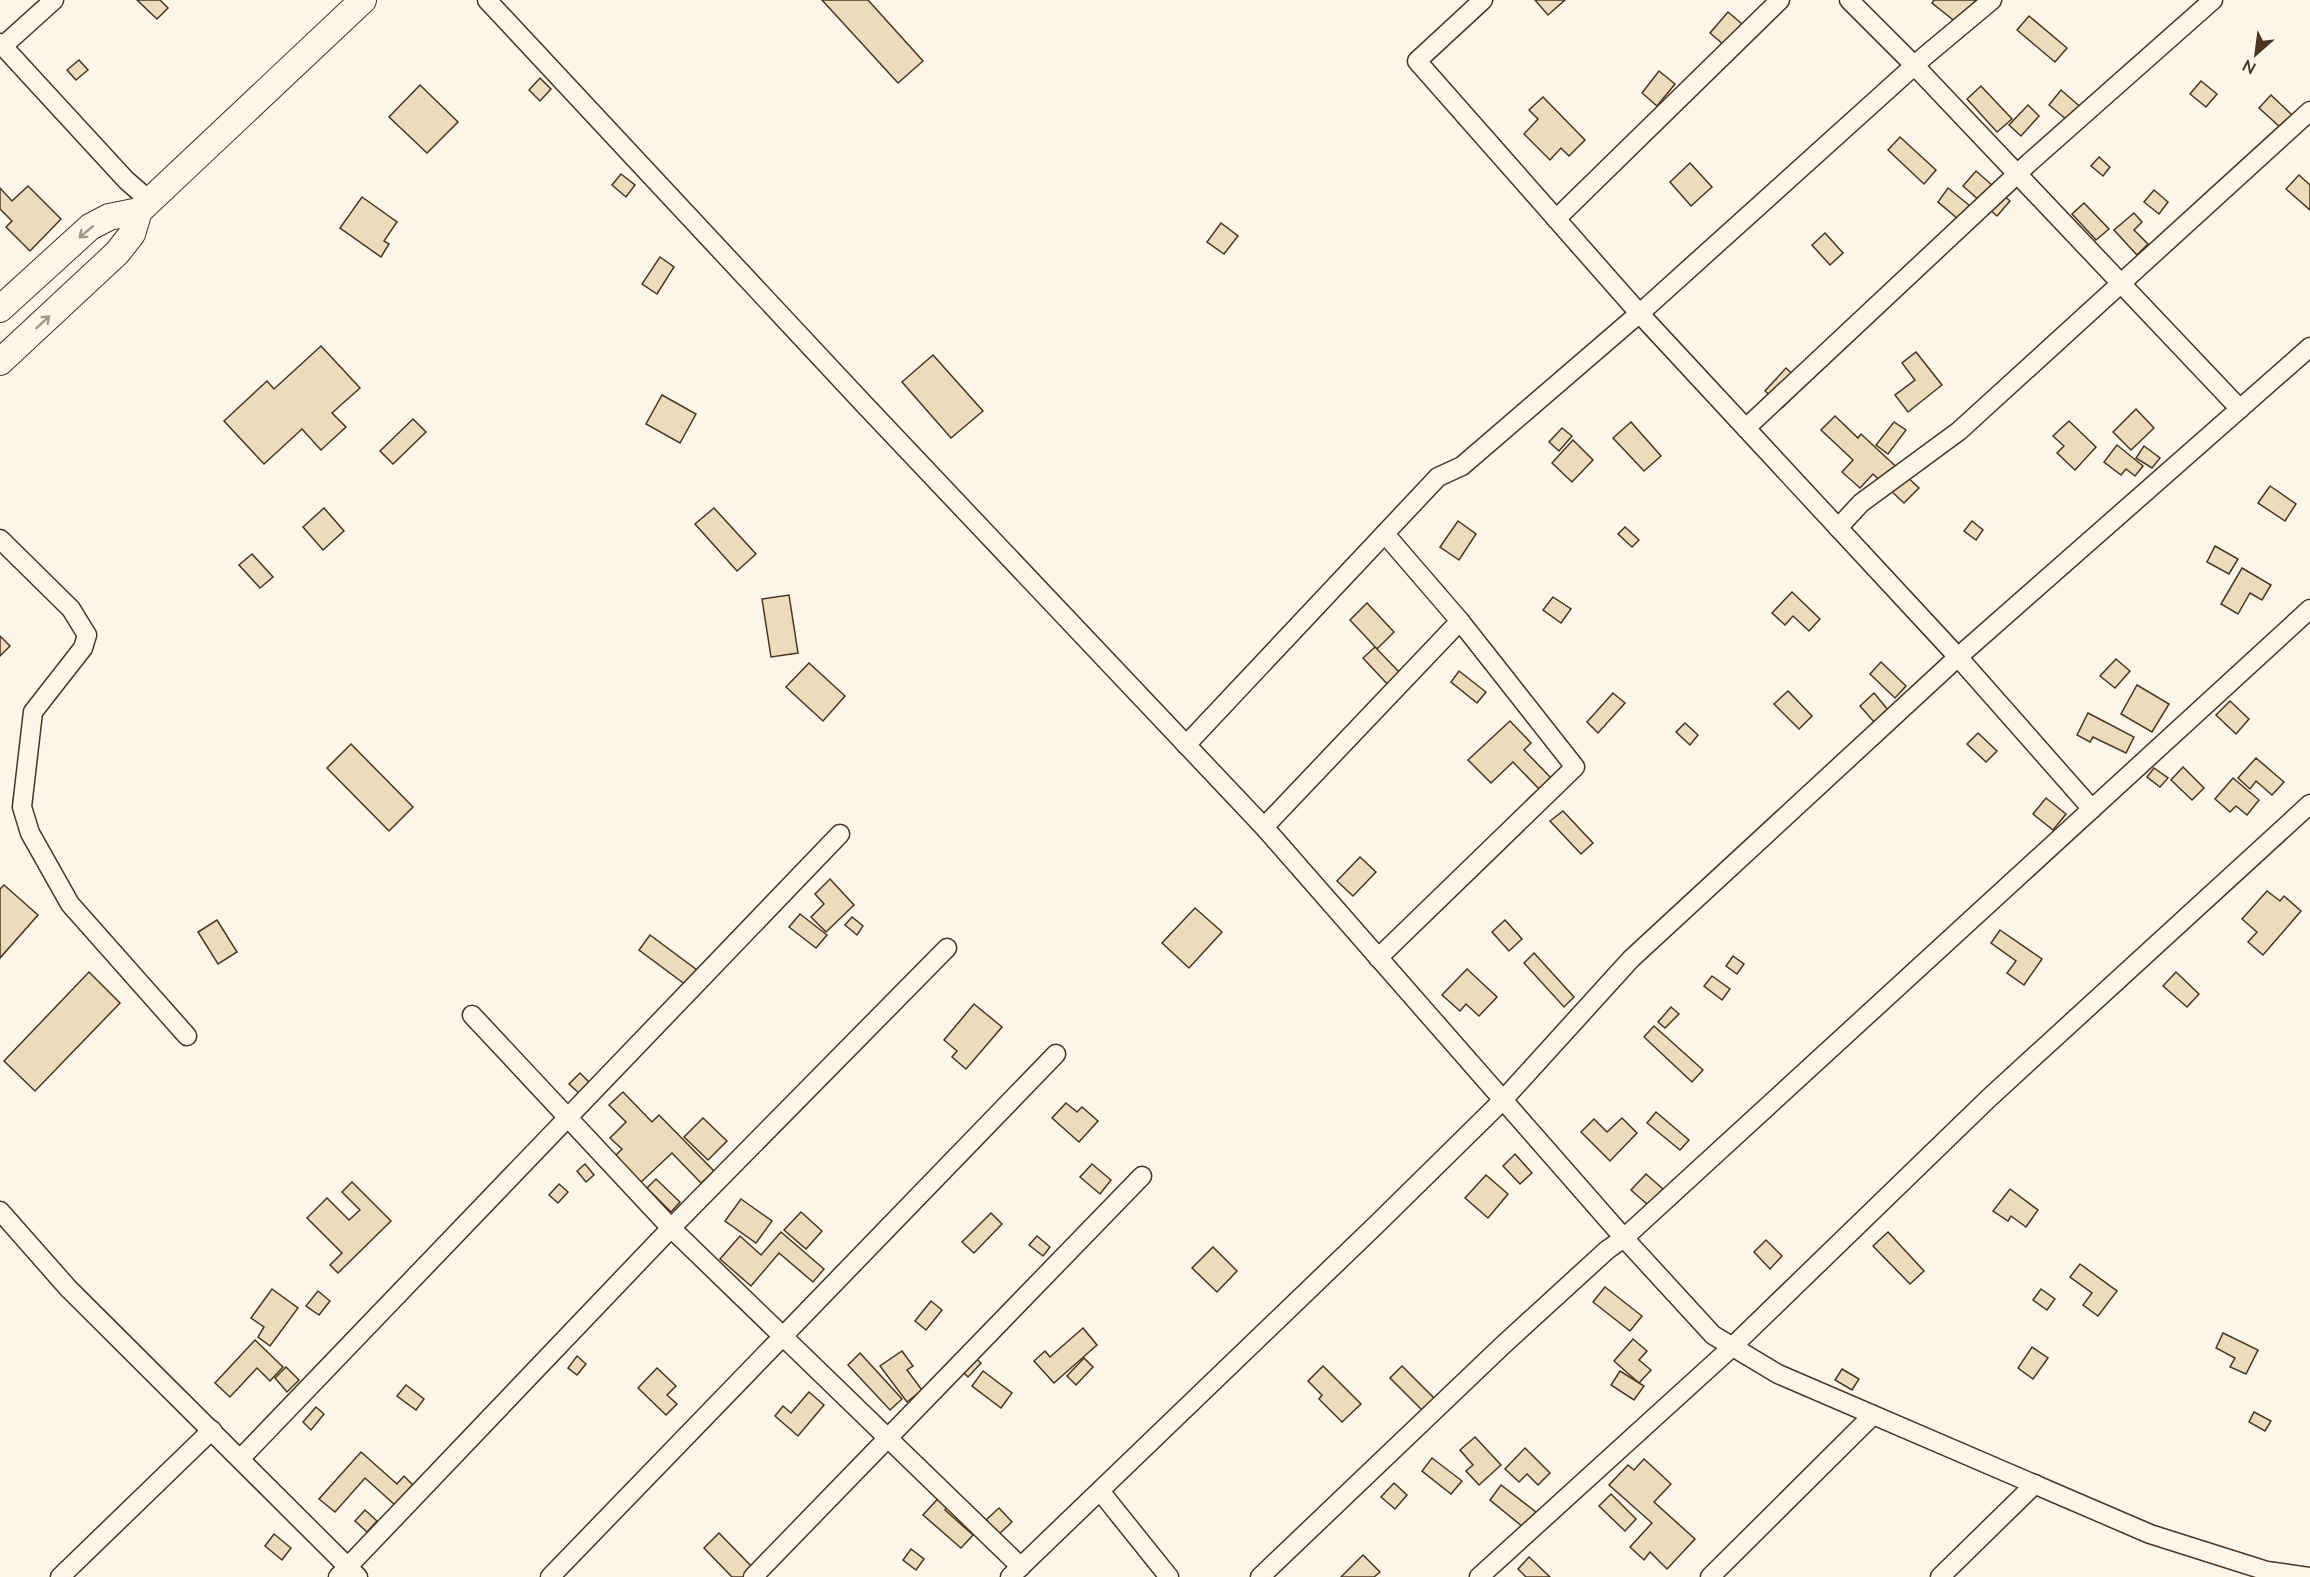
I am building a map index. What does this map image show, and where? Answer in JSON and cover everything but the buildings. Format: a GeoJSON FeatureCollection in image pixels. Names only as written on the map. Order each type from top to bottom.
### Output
{"type":"FeatureCollection","features":[{"type":"Feature","properties":{"kind":"main road"},"geometry":{"type":"LineString","coordinates":[[0,362],[117,253],[132,234],[145,206],[363,0]]}},
{"type":"Feature","properties":{"kind":"main road"},"geometry":{"type":"LineString","coordinates":[[0,309],[90,227],[110,217],[145,206]]}},
{"type":"Feature","properties":{"kind":"street"},"geometry":{"type":"LineString","coordinates":[[54,0],[2,44],[126,180],[145,206]]}},
{"type":"Feature","properties":{"kind":"street"},"geometry":{"type":"LineString","coordinates":[[487,0],[870,411],[1264,827],[1623,1238],[1713,1335],[1778,1374],[2150,1534],[2267,1571],[2310,1577]]}},
{"type":"Feature","properties":{"kind":"street"},"geometry":{"type":"LineString","coordinates":[[1483,0],[1417,61],[1639,313],[1958,657],[2092,809]]}},
{"type":"Feature","properties":{"kind":"street"},"geometry":{"type":"LineString","coordinates":[[1556,219],[1780,0]]}},
{"type":"Feature","properties":{"kind":"street"},"geometry":{"type":"LineString","coordinates":[[1849,0],[1914,65],[2240,409]]}},
{"type":"Feature","properties":{"kind":"street"},"geometry":{"type":"LineString","coordinates":[[1186,745],[1438,477],[1462,466],[1639,313],[1914,65],[1992,0]]}},
{"type":"Feature","properties":{"kind":"street"},"geometry":{"type":"LineString","coordinates":[[1746,428],[2018,174],[2213,0]]}},
{"type":"Feature","properties":{"kind":"street"},"geometry":{"type":"LineString","coordinates":[[1838,528],[1861,503],[1959,431],[2310,111]]}},
{"type":"Feature","properties":{"kind":"street"},"geometry":{"type":"LineString","coordinates":[[472,1015],[671,1228],[781,1337],[889,1439],[1015,1572],[1503,1100],[1631,959],[1958,657],[2310,347]]}},
{"type":"Feature","properties":{"kind":"street"},"geometry":{"type":"LineString","coordinates":[[1378,958],[1575,767],[1460,621],[1385,534]]}},
{"type":"Feature","properties":{"kind":"street"},"geometry":{"type":"LineString","coordinates":[[0,539],[71,609],[87,635],[83,648],[33,712],[22,807],[30,833],[70,904],[187,1036]]}},
{"type":"Feature","properties":{"kind":"street"},"geometry":{"type":"LineString","coordinates":[[1260,1577],[1502,1346],[2310,609]]}},
{"type":"Feature","properties":{"kind":"street"},"geometry":{"type":"LineString","coordinates":[[1264,827],[1460,621]]}},
{"type":"Feature","properties":{"kind":"street"},"geometry":{"type":"LineString","coordinates":[[1479,1577],[1732,1347],[1989,1098],[2310,804]]}},
{"type":"Feature","properties":{"kind":"street"},"geometry":{"type":"LineString","coordinates":[[241,1458],[840,834]]}},
{"type":"Feature","properties":{"kind":"street"},"geometry":{"type":"LineString","coordinates":[[0,1211],[68,1288],[241,1458],[348,1574],[671,1228],[947,948]]}},
{"type":"Feature","properties":{"kind":"street"},"geometry":{"type":"LineString","coordinates":[[550,1577],[1056,1054]]}},
{"type":"Feature","properties":{"kind":"street"},"geometry":{"type":"LineString","coordinates":[[753,1577],[1142,1176]]}},
{"type":"Feature","properties":{"kind":"street"},"geometry":{"type":"LineString","coordinates":[[1710,1577],[1873,1415]]}},
{"type":"Feature","properties":{"kind":"street"},"geometry":{"type":"LineString","coordinates":[[60,1577],[212,1430]]}},
{"type":"Feature","properties":{"kind":"street"},"geometry":{"type":"LineString","coordinates":[[1940,1577],[2035,1484]]}},
{"type":"Feature","properties":{"kind":"street"},"geometry":{"type":"LineString","coordinates":[[1100,1491],[1168,1577]]}}]}
